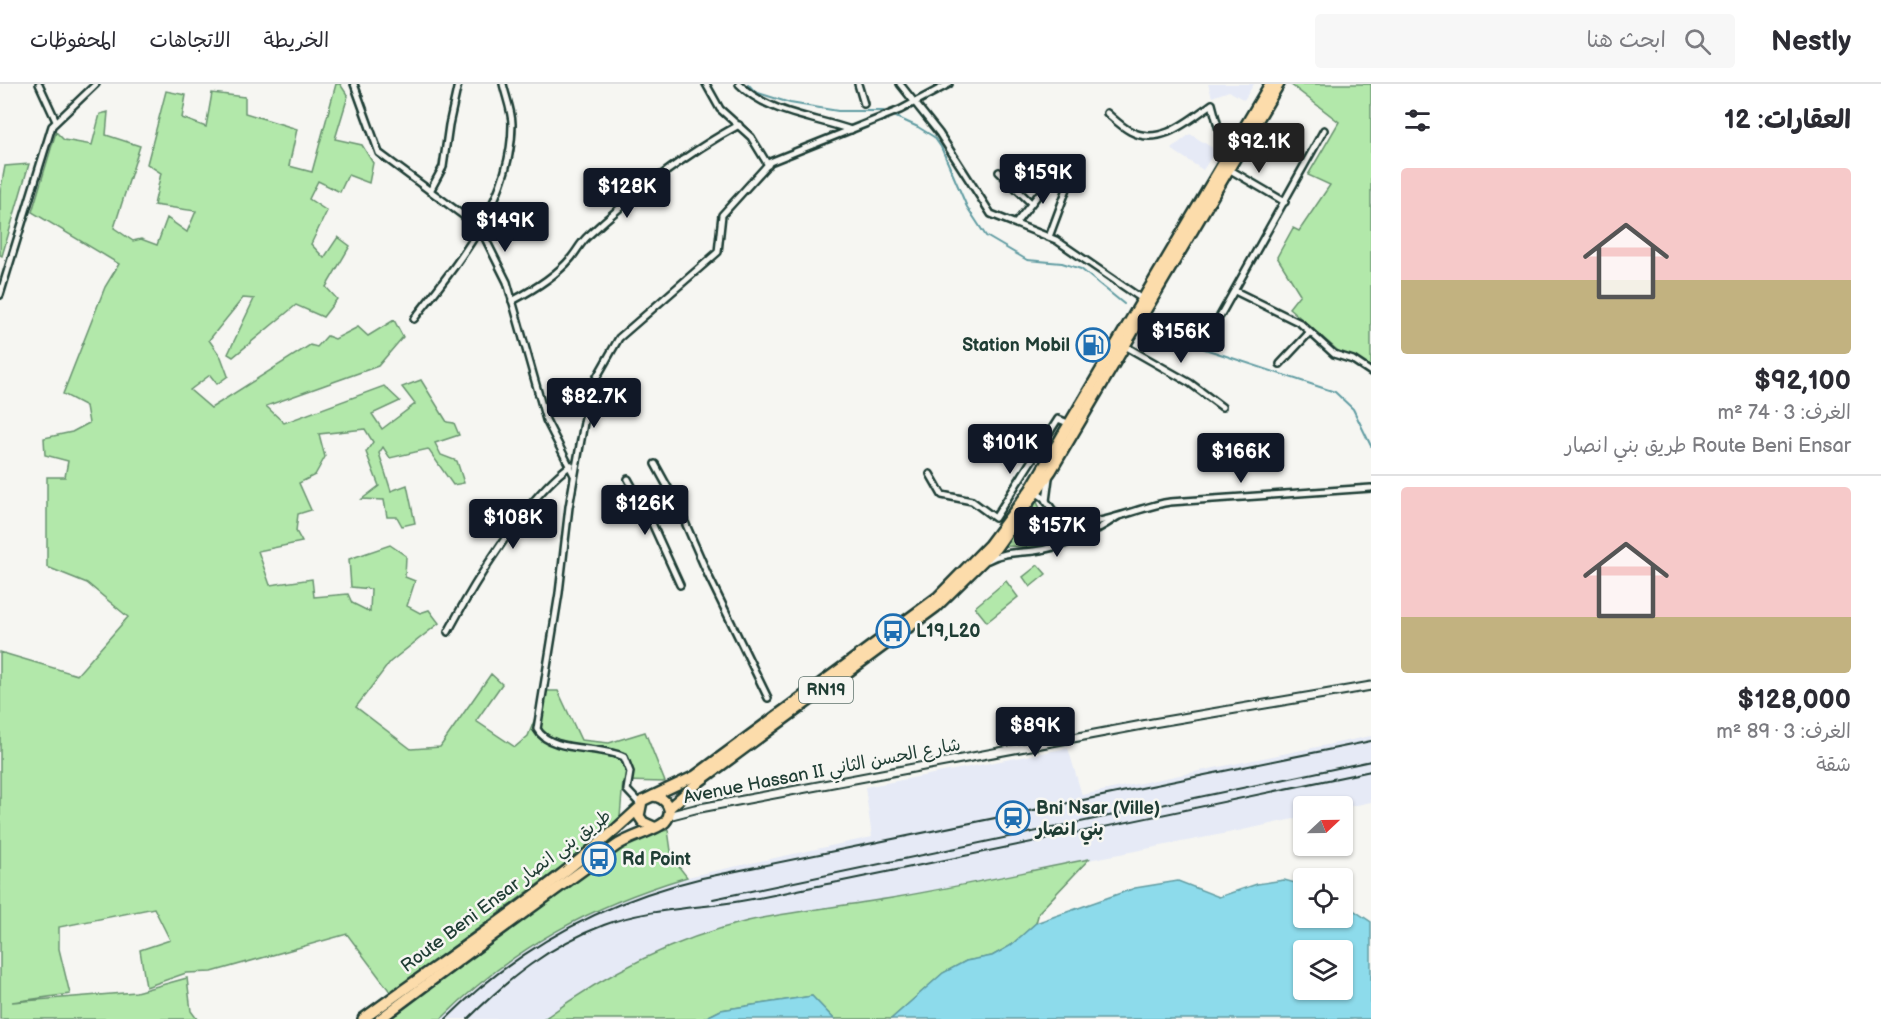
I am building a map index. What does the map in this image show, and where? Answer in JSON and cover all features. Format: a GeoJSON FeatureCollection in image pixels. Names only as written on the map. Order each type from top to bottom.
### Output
{"type":"FeatureCollection","features":[{"type":"Feature","properties":{"kind":"highway","name":"RN19"},"geometry":{"type":"LineString","coordinates":[[1226,167],[1230,152],[1270,84]]}},
{"type":"Feature","properties":{"kind":"highway","name":"RN19"},"geometry":{"type":"LineString","coordinates":[[640,806],[653,796],[695,776],[910,618],[993,547],[1020,502],[1033,491],[1068,423],[1279,84]]}},
{"type":"Feature","properties":{"kind":"highway","name":"RN19"},"geometry":{"type":"LineString","coordinates":[[654,827],[663,824],[669,812],[700,781],[936,607],[979,567],[1033,491],[1051,471],[1124,345],[1145,301]]}},
{"type":"Feature","properties":{"kind":"highway"},"geometry":{"type":"LineString","coordinates":[[653,796],[662,798],[669,812]]}},
{"type":"Feature","properties":{"kind":"highway"},"geometry":{"type":"LineString","coordinates":[[640,806],[643,822],[654,827]]}},
{"type":"Feature","properties":{"kind":"highway","name":"Route Beni Ensar طريق بني انصار"},"geometry":{"type":"LineString","coordinates":[[363,1019],[585,855],[640,806]]}},
{"type":"Feature","properties":{"kind":"highway","name":"Route Beni Ensar طريق بني انصار"},"geometry":{"type":"LineString","coordinates":[[380,1019],[618,844],[654,827]]}},
{"type":"Feature","properties":{"kind":"street"},"geometry":{"type":"LineString","coordinates":[[39,84],[56,121]]}},
{"type":"Feature","properties":{"kind":"street"},"geometry":{"type":"LineString","coordinates":[[0,295],[52,126],[96,84]]}},
{"type":"Feature","properties":{"kind":"street"},"geometry":{"type":"LineString","coordinates":[[354,84],[379,153],[480,228],[507,282],[546,420],[574,475]]}},
{"type":"Feature","properties":{"kind":"street"},"geometry":{"type":"LineString","coordinates":[[430,191],[443,167],[458,84]]}},
{"type":"Feature","properties":{"kind":"street"},"geometry":{"type":"LineString","coordinates":[[414,319],[480,228],[497,191],[510,150],[512,122],[503,84]]}},
{"type":"Feature","properties":{"kind":"street"},"geometry":{"type":"LineString","coordinates":[[706,84],[720,109],[751,137],[768,165]]}},
{"type":"Feature","properties":{"kind":"street"},"geometry":{"type":"LineString","coordinates":[[739,84],[752,97],[799,116],[851,130]]}},
{"type":"Feature","properties":{"kind":"street"},"geometry":{"type":"LineString","coordinates":[[858,84],[864,104]]}},
{"type":"Feature","properties":{"kind":"street"},"geometry":{"type":"LineString","coordinates":[[900,84],[917,102],[991,214],[1049,237],[1145,301]]}},
{"type":"Feature","properties":{"kind":"street"},"geometry":{"type":"LineString","coordinates":[[640,806],[627,790],[630,772],[624,757],[593,748],[551,742],[537,729],[574,475],[590,389],[619,338],[718,252],[722,215],[768,165],[900,110],[949,84]]}},
{"type":"Feature","properties":{"kind":"street"},"geometry":{"type":"LineString","coordinates":[[1107,113],[1130,132],[1157,136],[1168,134],[1212,104],[1219,130],[1230,152]]}},
{"type":"Feature","properties":{"kind":"street"},"geometry":{"type":"LineString","coordinates":[[512,301],[531,291],[562,266],[586,237],[654,183],[707,142],[739,125]]}},
{"type":"Feature","properties":{"kind":"street"},"geometry":{"type":"LineString","coordinates":[[1220,315],[1324,130]]}},
{"type":"Feature","properties":{"kind":"street"},"geometry":{"type":"LineString","coordinates":[[1226,167],[1285,202]]}},
{"type":"Feature","properties":{"kind":"street"},"geometry":{"type":"LineString","coordinates":[[999,172],[1030,202]]}},
{"type":"Feature","properties":{"kind":"street"},"geometry":{"type":"LineString","coordinates":[[1016,223],[1030,202],[1054,175],[1068,186],[1049,237]]}},
{"type":"Feature","properties":{"kind":"street"},"geometry":{"type":"LineString","coordinates":[[1235,291],[1300,323],[1334,354],[1353,360],[1371,372]]}},
{"type":"Feature","properties":{"kind":"street"},"geometry":{"type":"LineString","coordinates":[[1280,364],[1309,333]]}},
{"type":"Feature","properties":{"kind":"street"},"geometry":{"type":"LineString","coordinates":[[1124,345],[1190,383],[1222,407]]}},
{"type":"Feature","properties":{"kind":"street"},"geometry":{"type":"LineString","coordinates":[[930,474],[942,495],[972,501],[992,518],[998,516],[1058,419],[1068,423]]}},
{"type":"Feature","properties":{"kind":"street"},"geometry":{"type":"LineString","coordinates":[[448,632],[467,597],[524,513],[569,466],[577,463]]}},
{"type":"Feature","properties":{"kind":"street"},"geometry":{"type":"LineString","coordinates":[[655,464],[677,504],[708,575],[768,698]]}},
{"type":"Feature","properties":{"kind":"street"},"geometry":{"type":"LineString","coordinates":[[1051,471],[1046,488],[1047,503],[1053,515],[1071,524],[1118,516],[1146,505],[1170,502],[1371,488]]}},
{"type":"Feature","properties":{"kind":"street"},"geometry":{"type":"LineString","coordinates":[[628,479],[650,519],[680,585]]}},
{"type":"Feature","properties":{"kind":"street"},"geometry":{"type":"LineString","coordinates":[[1033,491],[1047,503]]}},
{"type":"Feature","properties":{"kind":"street"},"geometry":{"type":"LineString","coordinates":[[1011,496],[1020,502]]}},
{"type":"Feature","properties":{"kind":"street"},"geometry":{"type":"LineString","coordinates":[[979,567],[1007,553],[1033,551],[1065,543],[1094,532],[1118,516]]}},
{"type":"Feature","properties":{"kind":"street"},"geometry":{"type":"LineString","coordinates":[[993,547],[1007,553]]}},
{"type":"Feature","properties":{"kind":"street","name":"Avenue Hassan II شارع الحسن الثاني"},"geometry":{"type":"LineString","coordinates":[[669,812],[1154,723],[1371,686]]}},
{"type":"Feature","properties":{"kind":"shaded area"},"geometry":{"type":"Polygon","coordinates":[[[1208,84],[1254,84],[1244,100],[1229,91],[1212,97],[1208,84]]]}},
{"type":"Feature","properties":{"kind":"shaded area"},"geometry":{"type":"Polygon","coordinates":[[[1190,134],[1216,150],[1203,170],[1171,149],[1190,134]]]}},
{"type":"Feature","properties":{"kind":"shaded area"},"geometry":{"type":"Polygon","coordinates":[[[1371,736],[1371,802],[1353,806],[1353,796],[1293,796],[1293,819],[894,898],[748,921],[695,937],[649,956],[607,977],[544,1019],[441,1019],[508,960],[571,922],[618,899],[687,877],[872,837],[865,787],[1068,748],[1082,795],[1371,736]]]}},
{"type":"Feature","properties":{"kind":"green space"},"geometry":{"type":"Polygon","coordinates":[[[336,84],[340,84],[348,96],[335,139],[362,145],[373,163],[369,183],[348,175],[340,192],[318,181],[309,199],[327,211],[311,244],[324,258],[338,237],[350,246],[326,287],[337,299],[323,317],[296,305],[233,357],[228,354],[254,299],[243,298],[209,340],[221,357],[228,376],[217,384],[210,375],[190,390],[211,408],[310,345],[317,347],[327,336],[335,339],[358,327],[368,336],[394,320],[403,337],[378,366],[266,406],[284,423],[384,386],[400,401],[372,414],[382,429],[415,404],[402,387],[421,380],[447,422],[454,423],[459,435],[435,443],[441,455],[457,461],[464,483],[453,485],[428,449],[390,458],[383,447],[379,453],[391,491],[407,485],[415,523],[402,526],[397,517],[387,517],[384,500],[362,499],[379,486],[366,452],[373,442],[365,429],[319,434],[325,457],[315,475],[299,483],[311,510],[298,514],[296,531],[302,542],[258,551],[270,585],[312,579],[314,597],[348,594],[352,603],[370,612],[371,589],[351,587],[349,559],[390,545],[406,556],[405,577],[415,581],[407,606],[420,613],[429,610],[439,623],[390,662],[356,707],[411,749],[440,747],[491,674],[502,684],[476,721],[515,747],[528,736],[546,691],[558,691],[581,740],[609,743],[645,732],[665,782],[623,781],[620,817],[584,850],[391,993],[347,934],[212,972],[186,973],[146,987],[140,950],[170,940],[154,908],[59,927],[59,949],[70,994],[12,1002],[136,992],[187,978],[191,1011],[197,1019],[0,1019],[0,652],[77,675],[128,617],[87,583],[47,567],[47,477],[65,477],[68,461],[45,455],[44,438],[72,432],[89,423],[86,406],[63,394],[105,287],[119,264],[32,212],[56,132],[64,140],[92,145],[100,114],[108,112],[106,135],[140,146],[114,228],[133,241],[141,239],[157,245],[167,218],[187,232],[196,211],[154,205],[161,173],[147,164],[166,91],[186,95],[182,118],[206,127],[212,93],[245,97],[245,113],[297,129],[289,166],[312,172],[336,84]]]}},
{"type":"Feature","properties":{"kind":"green space"},"geometry":{"type":"Polygon","coordinates":[[[1290,84],[1371,84],[1371,369],[1352,363],[1289,308],[1300,294],[1277,257],[1293,228],[1299,231],[1330,185],[1308,175],[1339,122],[1290,84]]]}},
{"type":"Feature","properties":{"kind":"green space"},"geometry":{"type":"Polygon","coordinates":[[[29,164],[2,256],[0,255],[0,193],[5,166],[29,164]]]}},
{"type":"Feature","properties":{"kind":"green space"},"geometry":{"type":"Polygon","coordinates":[[[1036,499],[1044,516],[1055,526],[1069,529],[1088,526],[1089,530],[1040,547],[1002,546],[1036,499]]]}},
{"type":"Feature","properties":{"kind":"green space"},"geometry":{"type":"Polygon","coordinates":[[[1038,565],[1046,574],[1030,587],[1023,577],[1038,565]]]}},
{"type":"Feature","properties":{"kind":"green space"},"geometry":{"type":"Polygon","coordinates":[[[1006,581],[1018,597],[987,622],[975,607],[1006,581]]]}},
{"type":"Feature","properties":{"kind":"green space"},"geometry":{"type":"Polygon","coordinates":[[[668,830],[672,858],[687,877],[618,901],[555,932],[496,971],[468,993],[441,1019],[386,1019],[599,859],[644,835],[668,830]]]}},
{"type":"Feature","properties":{"kind":"green space"},"geometry":{"type":"Polygon","coordinates":[[[1089,859],[1039,912],[1036,923],[1010,946],[992,956],[966,961],[943,973],[891,1019],[834,1019],[812,996],[721,1010],[703,1019],[544,1019],[591,987],[641,960],[720,929],[766,917],[917,894],[1089,859]]]}},
{"type":"Feature","properties":{"kind":"water"},"geometry":{"type":"Polygon","coordinates":[[[1284,880],[1293,882],[1293,928],[1353,928],[1353,910],[1371,922],[1371,1019],[891,1019],[943,973],[966,961],[992,956],[1010,946],[1036,923],[1135,888],[1178,881],[1219,897],[1257,884],[1284,880]]]}},
{"type":"Feature","properties":{"kind":"water"},"geometry":{"type":"Polygon","coordinates":[[[812,996],[834,1019],[703,1019],[721,1010],[812,996]]]}},
{"type":"Feature","properties":{"kind":"waterway"},"geometry":{"type":"LineString","coordinates":[[748,84],[755,92],[790,103],[838,111],[883,111],[918,127],[934,137],[941,147],[967,207],[986,236],[1027,260],[1062,263],[1081,269],[1124,304]]}},
{"type":"Feature","properties":{"kind":"waterway"},"geometry":{"type":"LineString","coordinates":[[1151,320],[1205,349],[1335,392],[1353,409],[1371,446]]}},
{"type":"Feature","properties":{"kind":"railway"},"geometry":{"type":"LineString","coordinates":[[446,1019],[502,970],[532,949],[596,914],[665,888],[702,878],[1371,741]]}},
{"type":"Feature","properties":{"kind":"railway"},"geometry":{"type":"LineString","coordinates":[[713,899],[1371,761]]}},
{"type":"Feature","properties":{"kind":"railway"},"geometry":{"type":"LineString","coordinates":[[468,1019],[499,990],[548,953],[584,933],[620,920],[774,895],[1371,771]]}},
{"type":"Feature","properties":{"kind":"place","name":"Station Mobil"},"geometry":{"type":"Point","coordinates":[1093,345]}},
{"type":"Feature","properties":{"kind":"place","name":"L19,L20"},"geometry":{"type":"Point","coordinates":[893,631]}},
{"type":"Feature","properties":{"kind":"place","name":"Bni Nsar (Ville) بني انصار"},"geometry":{"type":"Point","coordinates":[1013,818]}},
{"type":"Feature","properties":{"kind":"place","name":"Rd Point"},"geometry":{"type":"Point","coordinates":[599,859]}}]}
